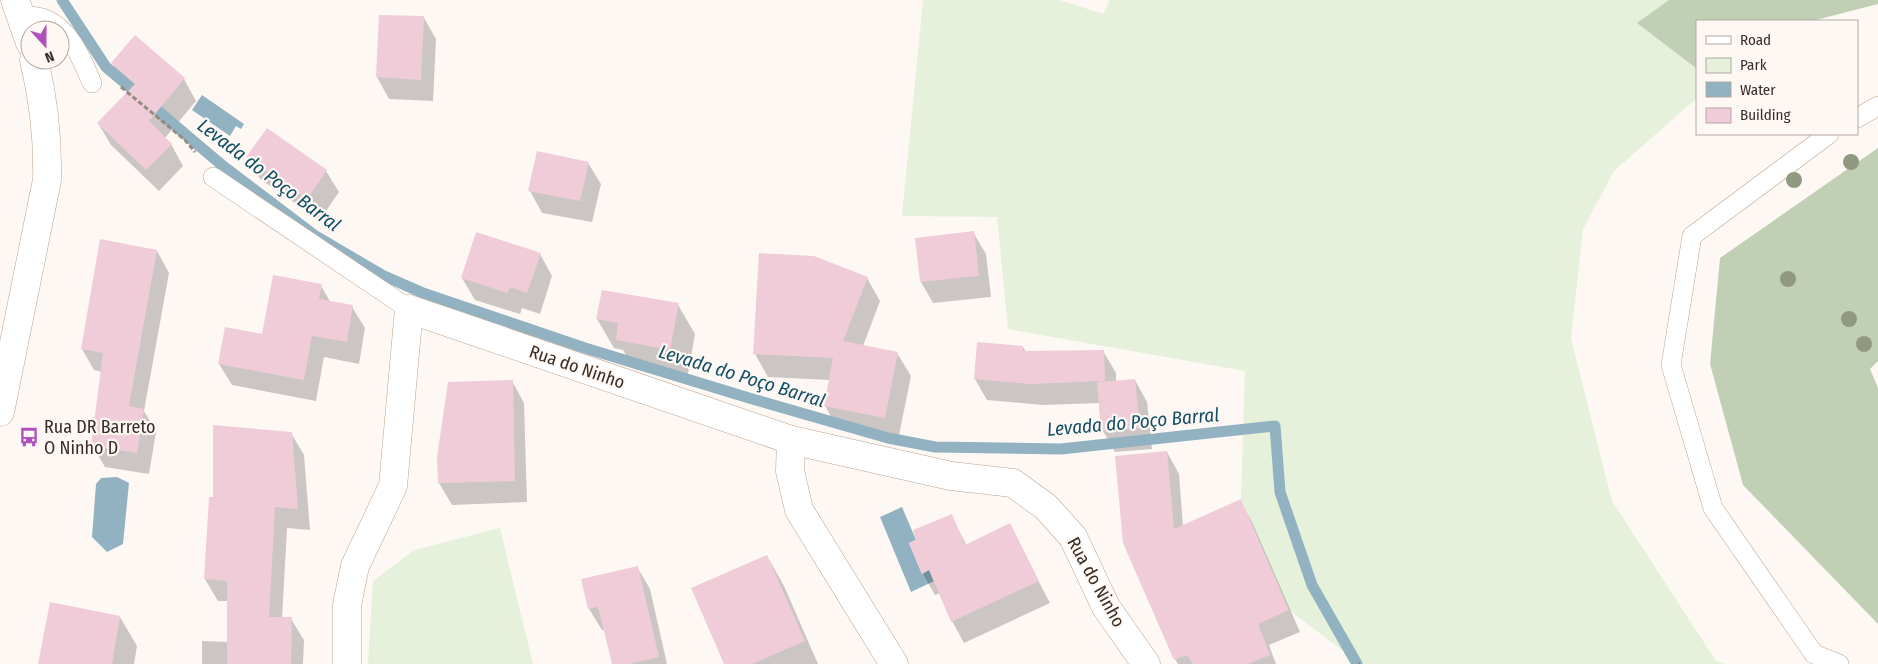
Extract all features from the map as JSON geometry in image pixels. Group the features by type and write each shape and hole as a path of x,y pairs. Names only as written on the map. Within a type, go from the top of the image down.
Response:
{"street":[{"path":"19,7 23,20"},
{"path":"0,412 47,180 48,141 36,70"},
{"path":"347,664 347,605 355,566 393,486 409,309"},
{"name":"Rua do Ninho","path":"409,309 791,440 951,476 1013,483 1046,506 1073,537 1106,608 1146,664"},
{"path":"791,440 790,471 799,510 890,663"}],"lane":[{"path":"19,7 45,19 58,28 75,46 92,83"},
{"path":"1858,117 1878,106"},
{"path":"1828,135 1692,236 1671,365 1713,508 1814,654 1839,664"},
{"name":"Rua do Ninho","path":"213,177 409,309"}],"path":[{"path":"92,83 110,78 185,140 213,177"}],"green space":[{"path":"923,0 1060,0 1103,14 1110,0 1669,0 1638,23 1696,68 1696,99 1614,171 1583,229 1571,339 1612,501 1716,661 1725,664 1360,664 1289,610 1241,499 1245,371 1008,329 997,217 902,216"},
{"path":"1669,0 1878,0 1878,4 1816,20 1696,20 1696,68 1637,23"},
{"path":"1878,148 1878,361 1870,369 1878,388 1878,624 1743,485 1710,364 1720,258"},
{"path":"500,528 533,664 368,664 373,581 414,550"}],"water":[{"path":"202,95 244,124 241,129 236,126 230,136 192,110"},
{"path":"117,477 129,483 123,544 107,552 92,537 96,484 101,478"},
{"path":"902,507 916,540 909,543 922,574 929,570 934,581 911,592 880,517"}],"building":[{"path":"379,15 424,16 421,80 376,77"},
{"path":"135,35 185,78 149,121 172,144 146,170 97,123 135,84 111,63"},
{"path":"267,128 327,170 307,199 246,157"},
{"path":"537,151 589,162 580,201 528,191"},
{"path":"974,231 979,276 920,282 915,238"},
{"path":"476,232 541,253 527,293 510,287 507,293 461,278"},
{"path":"100,239 157,250 129,406 144,409 137,453 91,446 103,353 81,349"},
{"path":"759,253 814,256 868,277 843,341 898,352 885,418 824,406 833,358 753,354"},
{"path":"273,275 322,284 319,299 353,305 347,342 312,336 304,380 218,364 225,327 262,334"},
{"path":"602,290 679,303 670,350 616,340 618,323 596,319"},
{"path":"977,342 1023,346 1023,351 1104,350 1105,381 1030,384 974,379"},
{"path":"1135,379 1140,428 1101,431 1097,382"},
{"path":"513,380 515,481 438,483 437,457 448,382"},
{"path":"213,425 292,432 298,509 275,507 269,617 292,617 291,664 227,664 227,581 204,579 209,497 213,497"},
{"path":"1167,451 1174,529 1241,499 1289,610 1258,624 1270,655 1248,664 1193,664 1187,655 1174,660 1123,543 1115,456"},
{"path":"952,514 965,545 1010,523 1039,581 951,622 929,570 922,574 909,543 916,540 913,530"},
{"path":"767,555 805,641 752,664 724,664 691,588"},
{"path":"638,566 659,657 629,664 612,664 598,607 588,609 581,579"},
{"path":"50,602 120,616 112,664 38,664"}],"waterway":[{"name":"Levada do Poço Barral","path":"62,0 106,67 223,166 314,235 382,275 423,293 585,348 749,398 888,438 935,447 1061,449 1275,426 1280,492 1312,585 1357,664"}],"place":[{"name":"Rua DR Barreto O Ninho D","path":"29,437"}]}
